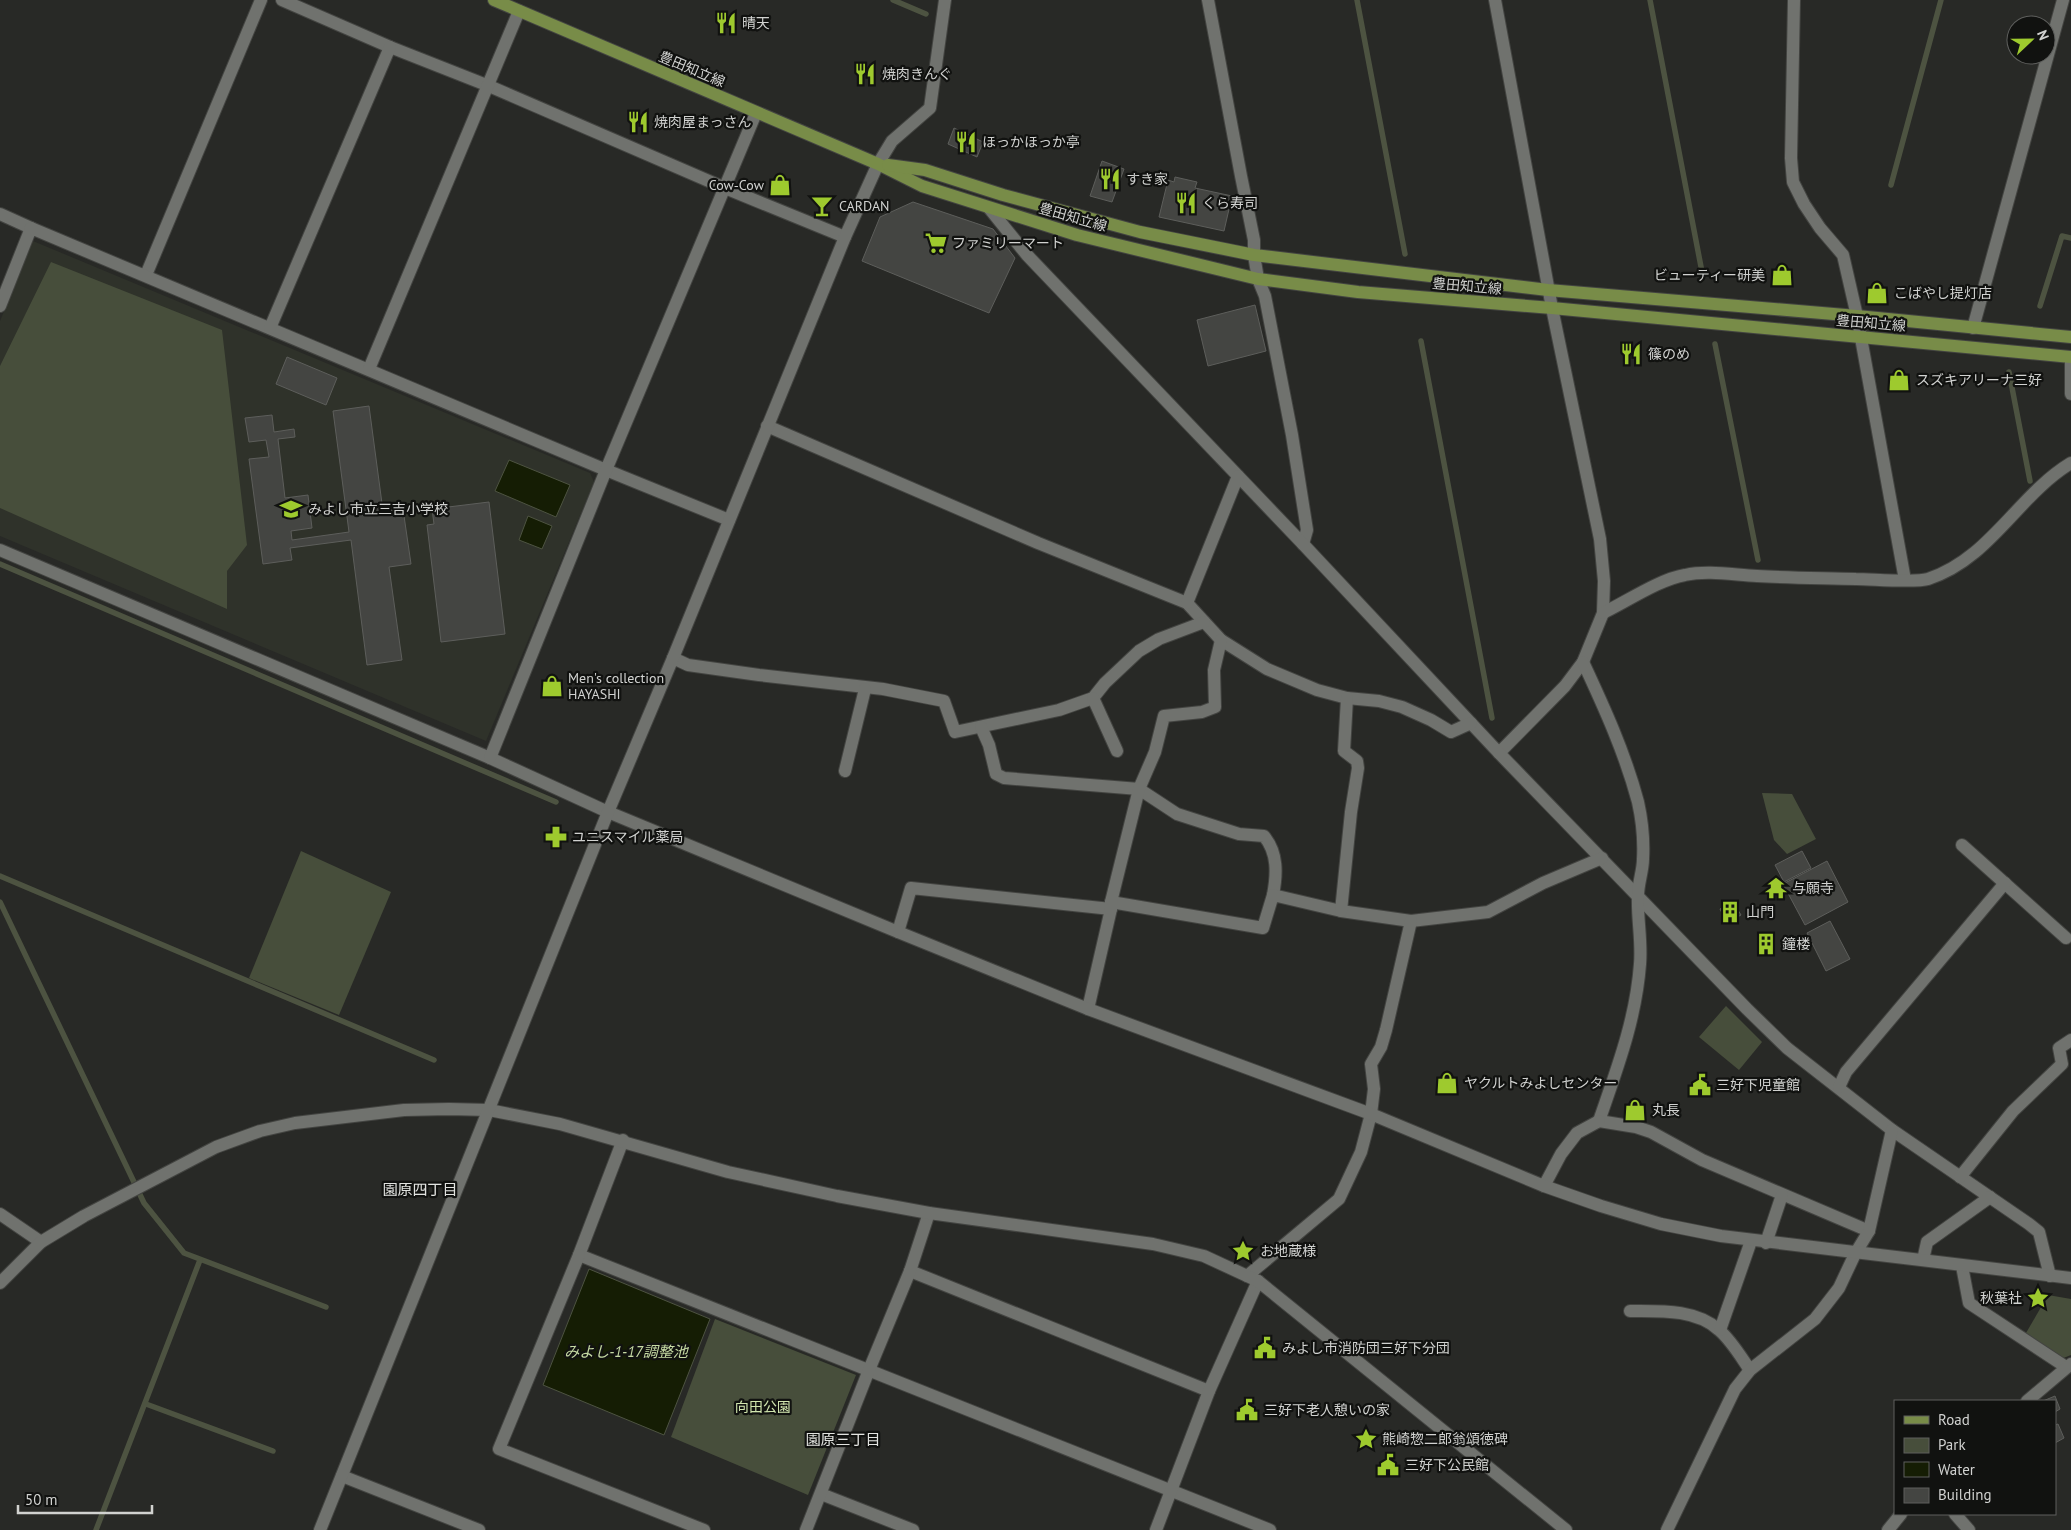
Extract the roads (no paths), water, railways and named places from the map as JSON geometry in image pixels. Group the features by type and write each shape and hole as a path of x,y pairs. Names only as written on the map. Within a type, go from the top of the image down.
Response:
{"main road":[{"name":"豊田知立線","path":"494,0 878,164 922,186 1077,235 1258,279 1358,292 1552,308 2071,357"},
{"name":"豊田知立線","path":"878,164 925,170 1140,232 1254,255 1548,290 1857,316 2071,337"}],"street":[{"path":"146,275 261,0"},
{"path":"282,0 845,237"},
{"path":"320,1530 608,812 845,237 878,164 892,141 930,108 945,0"},
{"path":"1208,0 1240,176 1254,240 1254,255 1258,279 1265,296 1292,435 1307,530 1303,544"},
{"path":"1495,0 1548,290 1600,539 1604,581 1602,613 1582,662 1564,686 1499,753"},
{"path":"1794,0 1791,158 1793,182 1804,204 1820,228 1843,255 1857,316 1859,337 1905,580"},
{"path":"1973,328 2063,0"},
{"path":"370,369 519,11"},
{"path":"270,328 390,47"},
{"path":"490,758 606,470 756,113"},
{"path":"989,208 1027,255 1303,544 1499,753 1787,1048 1892,1130 2039,1232 2050,1276"},
{"path":"0,214 606,470 729,520"},
{"path":"0,306 32,228"},
{"path":"2071,357 2071,394"},
{"path":"767,426 1038,542 1187,603 1221,640 1267,669 1317,690 1347,698 1379,701 1402,707 1431,720 1451,732 1471,723"},
{"path":"1602,613 1663,583 1683,575 1701,573 1790,578 1926,580 1949,570 1971,557 2002,528 2030,495 2055,472 2071,463"},
{"path":"1187,603 1238,476"},
{"path":"0,550 490,758 608,812 898,932 1088,1009 1371,1114 1544,1186 1661,1224 1751,1241 2071,1278"},
{"path":"673,658 688,665 865,689 883,689 944,701 955,732 1059,710 1093,698 1105,683 1139,651 1159,639 1204,622"},
{"path":"1088,1009 1139,789 1155,752 1164,716 1202,712 1215,707 1214,670 1221,640"},
{"path":"1582,662 1609,718 1638,804 1643,836 1643,859 1638,895 1640,962 1638,987 1628,1037 1599,1121"},
{"path":"845,771 865,689"},
{"path":"1093,698 1117,751"},
{"path":"1341,911 1351,812 1358,768 1357,761 1344,751 1347,698"},
{"path":"898,932 911,888 1111,905 1262,928 1276,878 1274,851 1264,836 1239,834 1177,814 1139,789 1004,778 996,774 989,745 981,727"},
{"path":"1962,845 2069,940"},
{"path":"1273,894 1341,911 1411,921 1488,912 1543,883 1602,858"},
{"path":"1839,1087 1852,1065 2005,883"},
{"path":"1156,1530 1253,1278 1338,1199 1361,1152 1371,1114 1374,1089 1372,1064 1381,1047 1386,1030 1411,921"},
{"path":"1960,1176 2013,1110 2062,1064 2059,1048 2071,1040"},
{"path":"0,1283 41,1242 91,1212 216,1147 260,1131 295,1123 404,1110 489,1110 560,1124 623,1140 728,1172 837,1196 929,1213 1153,1244 1204,1256 1253,1278 1551,1525 1566,1530"},
{"path":"1544,1186 1560,1154 1578,1133 1599,1121 1636,1127 1651,1132 1702,1160 1869,1231"},
{"path":"1668,1530 1726,1405 1750,1370 1815,1319 1839,1288 1855,1254 1869,1231 1892,1130"},
{"path":"623,1140 579,1255 499,1450 704,1530"},
{"path":"1766,1243 1782,1195"},
{"path":"1923,1260 1927,1242 1990,1197"},
{"path":"806,1530 910,1271 929,1213"},
{"path":"0,1214 41,1242"},
{"path":"1720,1330 1751,1241"},
{"path":"579,1255 1270,1530"},
{"path":"1962,1266 1969,1304 2069,1365 2028,1400"},
{"path":"910,1271 1210,1391"},
{"path":"1630,1311 1674,1312 1704,1320 1720,1330 1750,1370"},
{"path":"342,1476 479,1530"},
{"path":"821,1494 914,1530"},
{"path":"1888,1530 1901,1515"},
{"path":"1956,1515 1969,1530"}],"water":[{"path":"509,460 570,485 556,517 495,491"},
{"path":"528,516 552,526 542,549 519,540"},
{"name":"みよし-1-17調整池","path":"589,1269 710,1319 664,1435 543,1385"}],"waterway":[{"path":"893,0 926,14"},
{"path":"1357,0 1405,254"},
{"path":"1650,0 1702,272"},
{"path":"1891,185 1941,0"},
{"path":"2040,306 2062,236 2071,238"},
{"path":"1421,341 1492,718"},
{"path":"1715,344 1758,560"},
{"path":"2009,372 2030,481"},
{"path":"0,564 556,802"},
{"path":"0,876 434,1060"},
{"path":"0,902 144,1203 184,1253 326,1307"},
{"path":"96,1530 200,1260"},
{"path":"146,1404 273,1451"}],"place":[{"name":"晴天","path":"726,23"},
{"name":"焼肉きんぐ","path":"865,74"},
{"name":"焼肉屋まっさん","path":"638,122"},
{"name":"ほっかほっか亭","path":"966,142"},
{"name":"すき家","path":"1110,179"},
{"name":"Cow-Cow","path":"780,185"},
{"name":"くら寿司","path":"1186,203"},
{"name":"CARDAN","path":"822,206"},
{"name":"ファミリーマート","path":"936,243"},
{"name":"ビューティー研美","path":"1782,275"},
{"name":"こばやし提灯店","path":"1877,293"},
{"name":"篠のめ","path":"1631,354"},
{"name":"スズキアリーナ三好","path":"1899,380"},
{"name":"みよし市立三吉小学校","path":"291,509"},
{"name":"Men's collection HAYASHI","path":"552,686"},
{"name":"ユニスマイル薬局","path":"556,837"},
{"name":"与願寺","path":"1776,888"},
{"name":"山門","path":"1730,912"},
{"name":"鐘楼","path":"1766,944"},
{"name":"ヤクルトみよしセンター","path":"1447,1083"},
{"name":"三好下児童館","path":"1700,1085"},
{"name":"丸長","path":"1635,1110"},
{"name":"お地蔵様","path":"1243,1251"},
{"name":"秋葉社","path":"2038,1298"},
{"name":"みよし市消防団三好下分団","path":"1265,1348"},
{"name":"三好下老人憩いの家","path":"1247,1410"},
{"name":"熊崎惣二郎翁頌徳碑","path":"1366,1439"},
{"name":"三好下公民館","path":"1388,1465"}],"district":[{"name":"園原四丁目","path":"420,1190"},
{"name":"園原三丁目","path":"843,1440"}],"park label":[{"name":"向田公園","path":"763,1407"}]}
